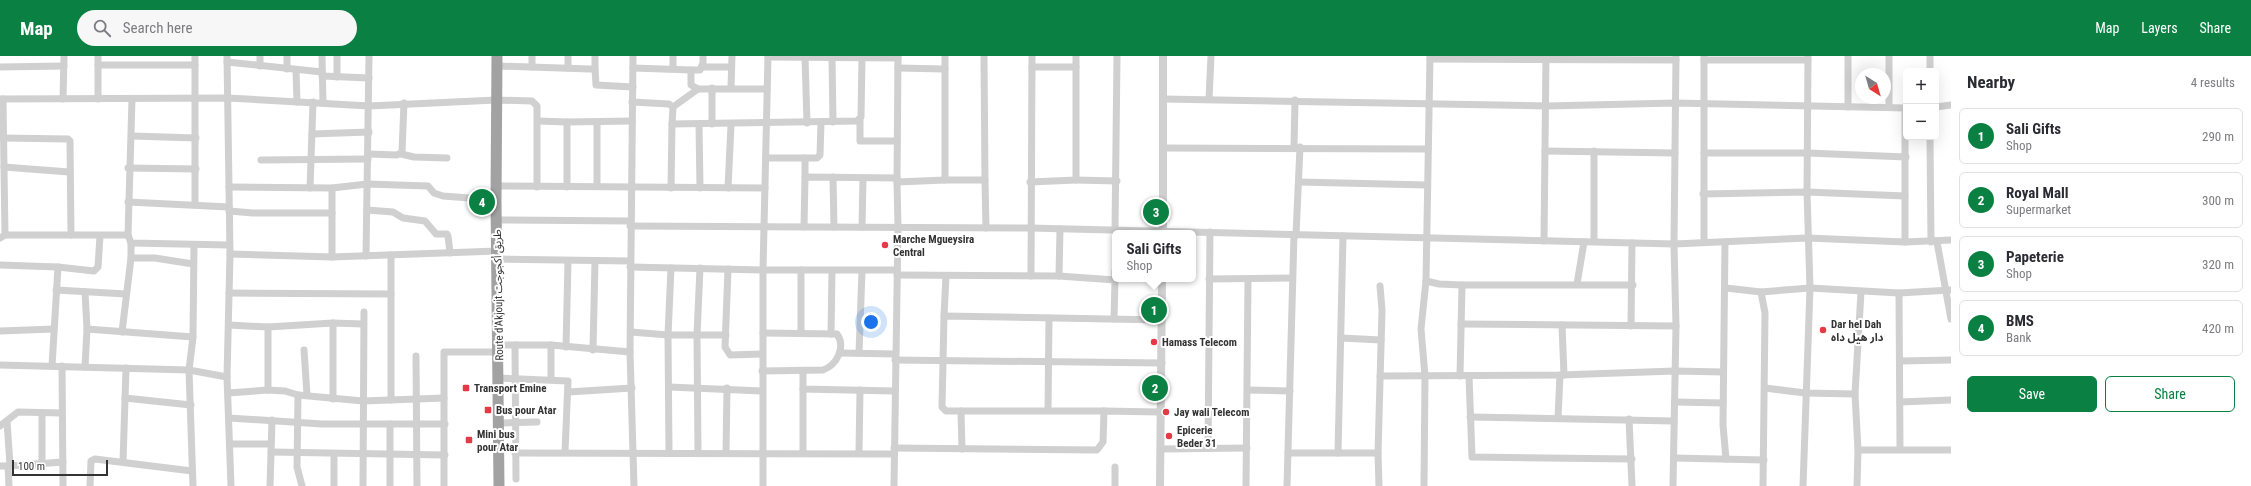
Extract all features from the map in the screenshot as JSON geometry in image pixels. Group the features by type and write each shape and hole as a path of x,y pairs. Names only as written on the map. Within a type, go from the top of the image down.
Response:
{"highway":[{"name":"Route d'Akjoujt طريق أكجوجت","path":"497,61 496,220 499,348 499,486"}],"street":[{"path":"63,99 64,56"},
{"path":"98,56 98,99"},
{"path":"131,56 132,65"},
{"path":"195,56 195,205"},
{"path":"260,56 260,66"},
{"path":"287,56 287,69"},
{"path":"322,56 323,103"},
{"path":"337,56 337,77"},
{"path":"366,256 370,106 369,56"},
{"path":"532,56 532,66"},
{"path":"568,56 568,68"},
{"path":"595,56 596,85 633,87"},
{"path":"633,56 630,224 630,352 634,486"},
{"path":"673,56 673,69"},
{"path":"702,67 703,56"},
{"path":"731,88 732,56"},
{"path":"764,486 762,354 768,56 898,57 898,227 894,391 894,486"},
{"path":"945,56 945,180"},
{"path":"984,56 986,228"},
{"path":"1031,276 1030,182 1032,56"},
{"path":"1076,56 1076,180"},
{"path":"1117,56 1117,230"},
{"path":"1163,56 1163,230"},
{"path":"1209,99 1211,56"},
{"path":"1848,56 1848,107"},
{"path":"1889,56 1889,107"},
{"path":"1930,56 1930,68"},
{"path":"805,57 807,123"},
{"path":"832,57 833,122"},
{"path":"862,57 860,141 897,141"},
{"path":"1424,486 1425,376 1421,329 1426,280 1430,58 1676,58 1674,244 1676,371 1673,486"},
{"path":"1544,241 1547,106 1546,58"},
{"path":"1704,242 1704,58 1808,58 1807,192 1810,288 1805,393 1803,486"},
{"path":"231,486 227,377 230,254 227,59 260,66 337,77 369,78"},
{"path":"497,61 532,66 595,69"},
{"path":"98,65 195,65"},
{"path":"0,67 64,66"},
{"path":"633,68 700,70 702,67 731,67"},
{"path":"1032,67 1076,67"},
{"path":"898,68 945,69"},
{"path":"296,70 297,102"},
{"path":"691,70 691,85 698,89"},
{"path":"712,88 712,124"},
{"path":"673,107 698,89 767,89"},
{"path":"128,235 3,237 4,167 1,99 228,98 370,106 404,103 496,100 532,102 537,106 538,121 537,187"},
{"path":"122,332 131,258 131,243 128,235 128,168 132,136 132,99"},
{"path":"1163,99 1296,100 1547,106 1676,103 1903,108"},
{"path":"1287,486 1292,278 1299,182 1296,100"},
{"path":"310,188 313,102"},
{"path":"632,102 669,104 673,107"},
{"path":"401,154 404,103"},
{"path":"1939,107 1951,105"},
{"path":"671,188 673,107"},
{"path":"672,124 731,125 860,120"},
{"path":"538,121 597,123 632,121"},
{"path":"567,122 568,187"},
{"path":"766,158 817,158 820,155 821,122"},
{"path":"597,123 597,186"},
{"path":"699,124 700,188"},
{"path":"728,188 731,125"},
{"path":"312,134 369,132"},
{"path":"132,136 196,138"},
{"path":"3,138 68,139 72,143 69,172 71,235"},
{"path":"1905,242 1906,140"},
{"path":"1930,140 1934,242 1948,291 1951,318"},
{"path":"1163,148 1428,148"},
{"path":"1545,150 1675,153"},
{"path":"1594,151 1594,242"},
{"path":"1704,153 1906,157"},
{"path":"261,160 401,154 414,157 446,158"},
{"path":"804,227 805,158"},
{"path":"4,167 69,172"},
{"path":"128,168 196,169"},
{"path":"805,177 897,180 985,180"},
{"path":"833,177 834,227"},
{"path":"862,227 863,178"},
{"path":"1030,182 1076,180 1116,181"},
{"path":"1299,182 1427,185"},
{"path":"229,187 332,188 367,184 428,186 438,195 496,200"},
{"path":"496,186 765,188"},
{"path":"332,188 332,257"},
{"path":"1703,194 1807,192 1905,196"},
{"path":"128,202 195,205 266,213 332,213"},
{"path":"367,210 393,212 403,218 428,223 436,234 447,234 450,253"},
{"path":"496,220 630,224 804,227 1030,228 1112,231"},
{"path":"1059,276 1060,229"},
{"path":"1196,232 1427,239 1674,244 1808,238 1905,242 1934,242 1951,240"},
{"path":"1208,448 1210,232"},
{"path":"0,265 58,267 94,271 96,270 100,236"},
{"path":"1338,453 1342,338 1343,236"},
{"path":"1577,284 1584,242"},
{"path":"1631,326 1633,284 1632,242"},
{"path":"1725,242 1726,288 1723,403 1726,459"},
{"path":"131,243 194,246 229,245"},
{"path":"193,486 189,370 192,338 194,246"},
{"path":"230,254 332,257 450,253 568,261 595,261 671,268 897,272 946,276 1059,276 1112,280"},
{"path":"391,255 391,400"},
{"path":"131,258 155,258 193,264"},
{"path":"566,347 568,261"},
{"path":"594,350 595,261"},
{"path":"52,366 58,267"},
{"path":"669,453 668,335 671,268"},
{"path":"698,453 697,389 700,268"},
{"path":"728,269 725,347 730,355 762,354"},
{"path":"801,270 801,333"},
{"path":"831,334 832,271"},
{"path":"859,353 862,271"},
{"path":"946,276 942,408 946,411 1048,410 1160,412"},
{"path":"1246,486 1248,278"},
{"path":"1209,279 1292,278"},
{"path":"1426,280 1440,284 1462,285 1633,284"},
{"path":"1114,282 1114,319"},
{"path":"1160,486 1162,282"},
{"path":"1460,376 1462,285"},
{"path":"1379,486 1378,453 1382,310 1380,286"},
{"path":"1726,288 1761,292 1810,288 1899,293 1948,291"},
{"path":"56,290 126,294"},
{"path":"85,292 87,329 86,367"},
{"path":"1761,292 1765,313 1763,486"},
{"path":"1857,486 1858,450 1855,394 1861,292"},
{"path":"229,293 391,294"},
{"path":"1899,293 1900,448"},
{"path":"362,486 364,312"},
{"path":"944,316 1162,320"},
{"path":"1048,410 1049,318"},
{"path":"229,325 268,328 332,323 363,324"},
{"path":"332,323 333,399"},
{"path":"1461,324 1676,326"},
{"path":"1558,418 1562,375 1562,325"},
{"path":"268,328 268,390"},
{"path":"0,331 54,329"},
{"path":"87,329 192,338"},
{"path":"631,332 668,335 726,335"},
{"path":"762,371 823,370 831,367 840,353 839,336 837,334 763,333"},
{"path":"1342,338 1381,340"},
{"path":"515,345 514,378 516,479"},
{"path":"444,486 444,352 499,348 515,345 551,345 630,352"},
{"path":"551,345 551,378"},
{"path":"304,350 307,396"},
{"path":"840,353 859,353 943,360 1162,363"},
{"path":"416,356 417,486"},
{"path":"1900,361 1951,360"},
{"path":"0,365 189,370 227,377"},
{"path":"62,366 63,486"},
{"path":"123,462 126,368"},
{"path":"803,371 803,453"},
{"path":"1380,376 1562,375 1676,371 1723,372"},
{"path":"1469,376 1472,457 1632,459"},
{"path":"499,378 551,378 568,381 566,452"},
{"path":"669,386 697,389 727,388 762,391"},
{"path":"568,392 632,388"},
{"path":"726,453 727,388"},
{"path":"1765,388 1805,393 1855,394"},
{"path":"803,389 894,391"},
{"path":"228,393 268,390 285,391 298,396 363,401 444,398"},
{"path":"859,453 860,390"},
{"path":"1248,390 1290,391"},
{"path":"298,396 297,467 302,486"},
{"path":"125,398 191,405"},
{"path":"1900,402 1951,400"},
{"path":"1675,402 1723,403"},
{"path":"960,411 962,449"},
{"path":"515,453 859,453 962,449 1096,450 1103,442 1104,411"},
{"path":"0,426 18,412 62,413"},
{"path":"42,413 42,463"},
{"path":"1470,417 1674,421"},
{"path":"229,418 298,423 445,424"},
{"path":"270,486 272,420"},
{"path":"1629,420 1632,459 1632,486"},
{"path":"7,421 9,486"},
{"path":"499,423 537,422"},
{"path":"390,424 390,486"},
{"path":"230,444 271,444"},
{"path":"1161,449 1247,448"},
{"path":"1858,450 1900,448 1951,450"},
{"path":"270,452 297,454 445,455"},
{"path":"1288,453 1378,453"},
{"path":"334,454 334,486"},
{"path":"1674,458 1764,460"},
{"path":"90,486 92,459 192,471"},
{"path":"0,466 63,462"},
{"path":"1115,467 1116,486"}],"place":[{"name":"BMS","path":"482,202"},
{"name":"Papeterie","path":"1156,212"},
{"name":"Marche Mgueysira Central","path":"885,245"},
{"name":"Sali Gifts","path":"1154,310"},
{"name":"Dar hel Dah دار هيل داه","path":"1823,330"},
{"name":"Hamass Telecom","path":"1154,342"},
{"name":"Transport Emine","path":"466,388"},
{"name":"Royal Mall","path":"1155,388"},
{"name":"Bus pour Atar","path":"488,410"},
{"name":"Jay wali Telecom","path":"1166,412"},
{"name":"Epicerie Beder 31","path":"1169,436"},
{"name":"Mini bus pour Atar","path":"469,440"}]}
